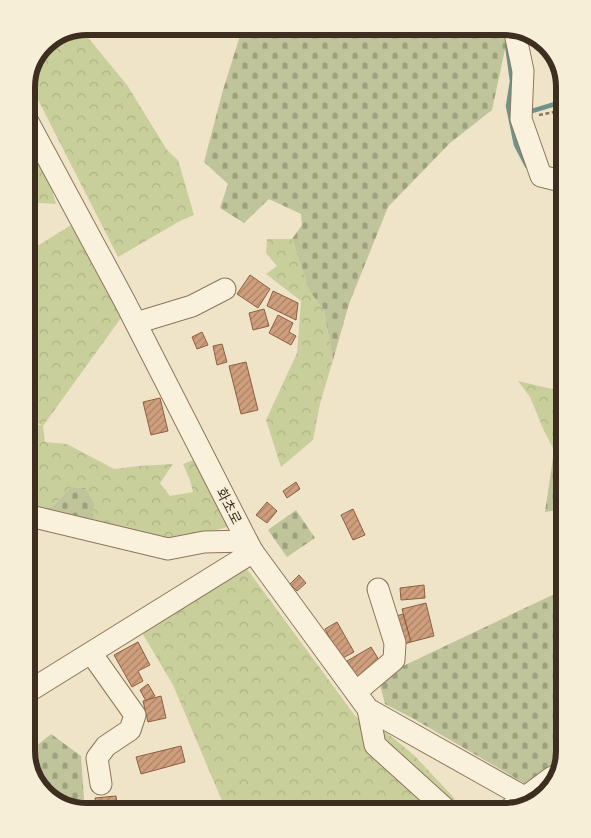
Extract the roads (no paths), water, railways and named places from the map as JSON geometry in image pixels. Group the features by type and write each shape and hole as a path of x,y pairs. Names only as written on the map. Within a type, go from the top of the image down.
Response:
{"street":[{"path":"516,37 523,71 521,119 541,176 556,180"},
{"name":"화초로","path":"35,135 136,323 250,547 368,709 526,798"},
{"path":"136,323 192,306 225,290"},
{"path":"35,518 168,549 204,542 250,547"},
{"path":"35,688 92,653 250,547"},
{"path":"356,692 394,660 395,643 378,589"},
{"path":"92,653 135,715 130,730 106,746 97,758 101,784"},
{"path":"368,709 375,745 439,803"}],"waterway":[{"path":"507,45 512,81 508,106 516,145 527,166"},
{"path":"532,111 556,104"}]}
